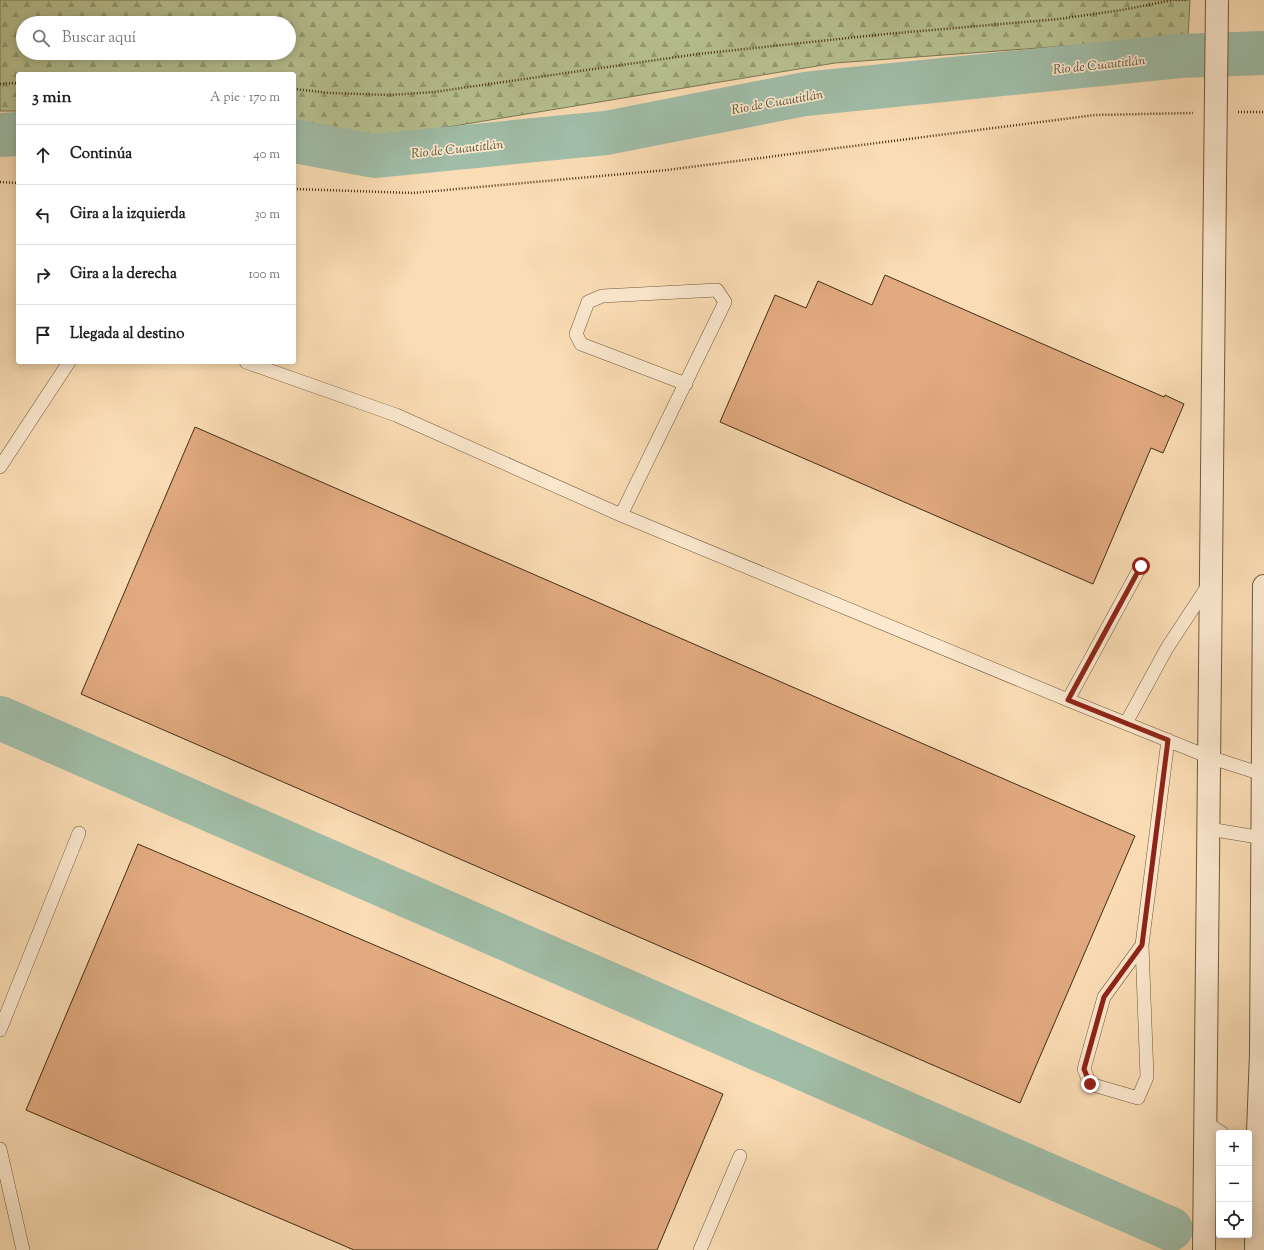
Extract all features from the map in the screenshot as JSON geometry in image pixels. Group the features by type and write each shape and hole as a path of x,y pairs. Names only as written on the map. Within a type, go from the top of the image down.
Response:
{"street":[{"path":"1204,1250 1214,1127 1209,756 1217,0"},
{"path":"1256,1250 1257,1157 1262,1054 1264,586"}],"lane":[{"path":"621,515 686,384 725,302 717,290 602,296 588,302 576,334 581,344 686,384"},
{"path":"0,467 68,364"},
{"path":"252,364 396,415 621,515 1068,700 1209,756 1262,774"},
{"path":"1068,700 1141,566"},
{"path":"1126,723 1167,648 1211,581"},
{"path":"1142,945 1104,997 1084,1069 1090,1084 1138,1098 1147,1077 1142,945 1168,740"},
{"path":"1209,829 1263,838"},
{"path":"0,1030 79,833"},
{"path":"0,1149 23,1250"},
{"path":"700,1250 740,1156"}],"path":[{"path":"296,88 330,93 390,95 434,92 698,54 886,34 1059,19 1122,10 1173,0 1186,0"},
{"path":"0,84 16,83"},
{"path":"1233,112 1264,112"},
{"path":"296,189 413,193 667,170 1095,115 1195,113"},
{"path":"0,182 16,183"}],"green space":[{"path":"0,0 1190,0 1188,37 835,63 381,138 296,121 296,72 16,72 16,111 0,111"}],"building":[{"path":"885,275 1164,397 1165,395 1184,404 1163,453 1151,448 1093,584 720,422 775,295 806,308 818,281 872,305"},
{"path":"195,427 1135,836 1020,1103 81,694"},
{"path":"138,844 723,1094 657,1250 354,1250 26,1110"}],"waterway":[{"name":"Rio de Cuautitlán","path":"296,141 374,156 606,133 805,94 1180,56 1264,53"},
{"name":"Rio de Cuautitlán","path":"0,135 16,134"},
{"path":"0,718 1171,1229"}],"route":[{"path":"1090,1084 1084,1069 1104,997 1142,945 1168,740 1068,700 1141,566"}]}
